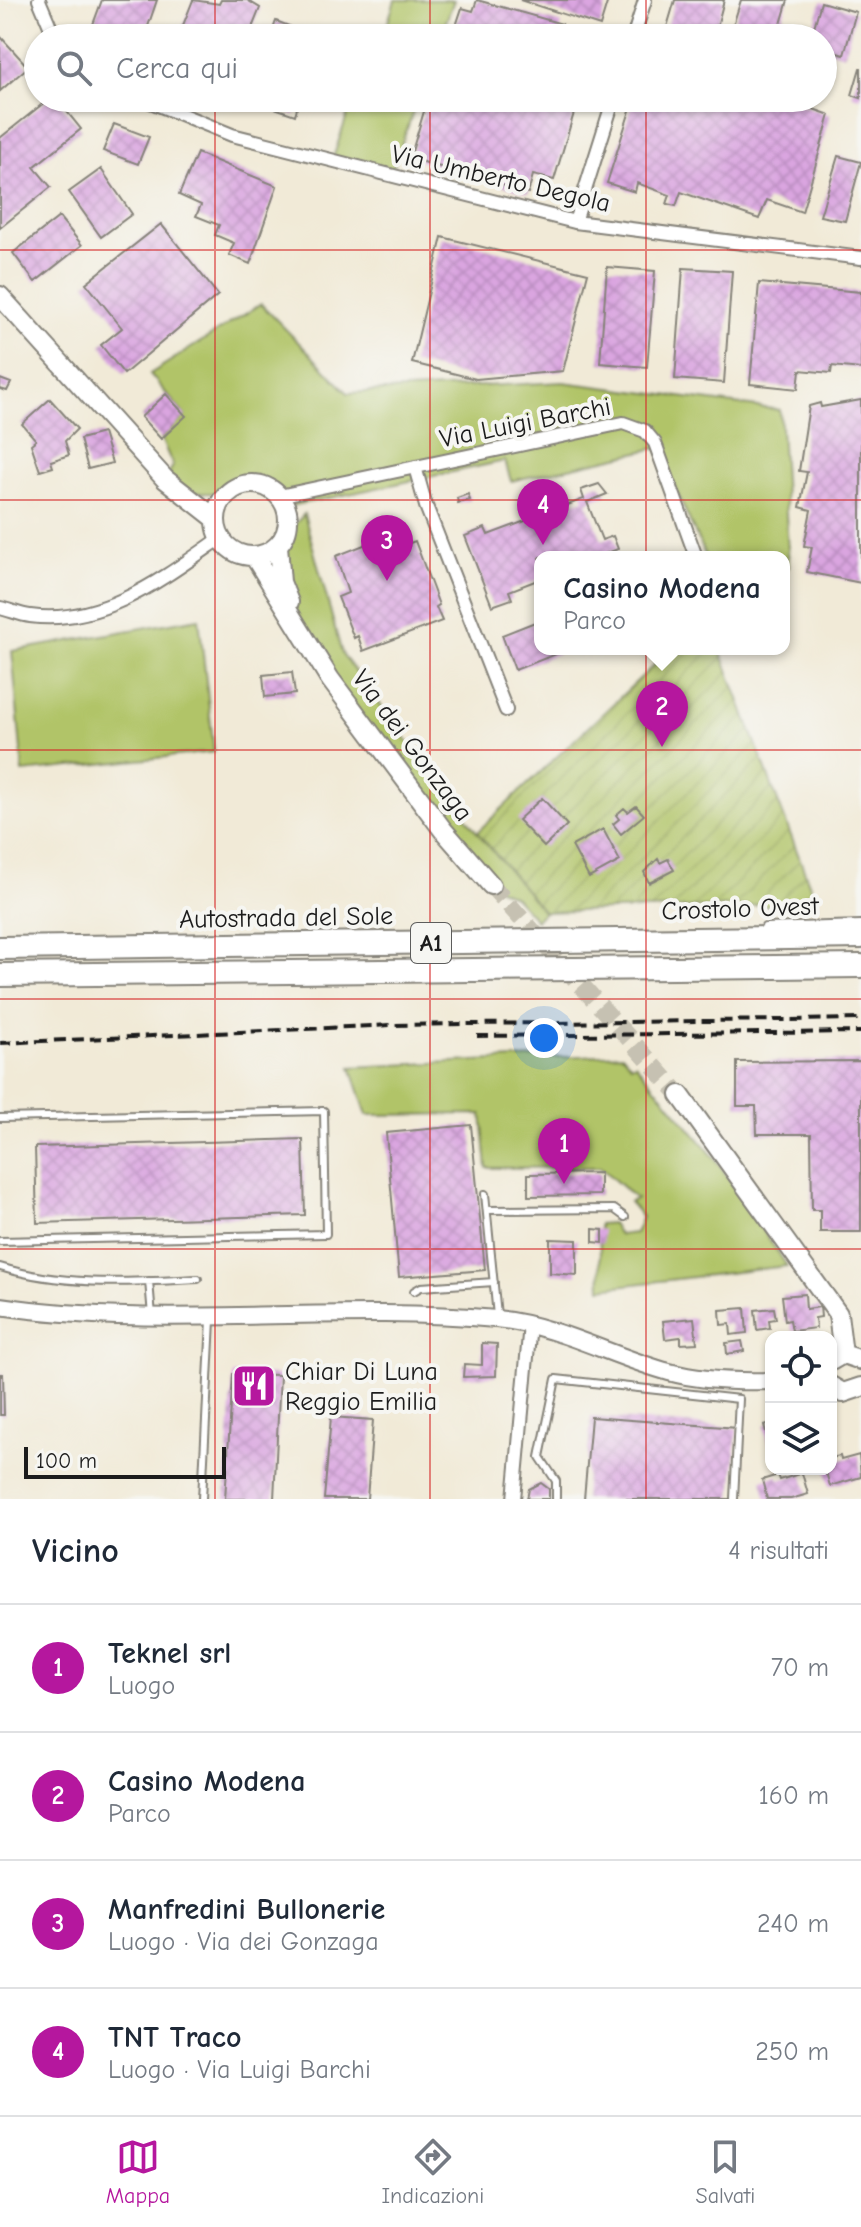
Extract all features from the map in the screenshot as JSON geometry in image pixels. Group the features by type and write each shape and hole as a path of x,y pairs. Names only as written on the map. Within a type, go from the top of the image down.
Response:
{"highway":[{"name":"Autostrada del Sole","path":"0,948 861,937"},
{"name":"Autostrada del Sole","path":"0,975 861,966"}],"main road":[{"path":"0,296 165,479 216,519"},
{"path":"182,492 229,492 246,484 264,485 279,496"},
{"path":"221,538 216,519 218,509 229,492"},
{"name":"Via dei Gonzaga","path":"279,496 289,521 278,546 281,582 301,630"},
{"name":"Via dei Gonzaga","path":"221,538 242,555 254,556 330,679 443,830 491,885"},
{"path":"254,556 278,546"},
{"path":"680,1095 838,1314 837,1358 861,1360"},
{"path":"837,1390 843,1393 859,1392"}],"street":[{"path":"39,0 49,24"},
{"path":"637,24 645,0"},
{"name":"Via Umberto Degola","path":"175,112 232,135 575,222 861,258"},
{"path":"575,222 610,112"},
{"name":"Via Luigi Barchi","path":"279,496 623,423 645,431 655,443 694,551"},
{"path":"415,467 426,506 506,710"},
{"path":"0,608 30,616 100,608 157,583 221,538"},
{"path":"0,1306 84,1315 438,1316 497,1319 530,1324 683,1376 724,1381 765,1381"},
{"path":"514,1499 530,1324"}],"lane":[{"name":"Crostolo Ovest","path":"756,928 861,924"},
{"name":"Crostolo Ovest","path":"622,941 650,932 711,929"},
{"path":"0,1118 324,1111 326,1234 0,1241"},
{"path":"485,1194 497,1319"},
{"path":"487,1210 614,1209 625,1217"},
{"path":"0,1267 26,1275 92,1282 198,1279"},
{"path":"149,1281 152,1316"},
{"path":"414,1291 421,1287 494,1282"},
{"path":"202,1499 211,1316"},
{"path":"556,1499 556,1481 540,1457 556,1379 739,1399 734,1499"}],"green space":[{"path":"395,0 454,0 445,24 387,24"},
{"path":"348,112 413,112 390,176 332,161"},
{"path":"261,304 348,393 563,382 780,410 788,551 703,551 657,448 511,481 505,461 287,507 274,493 257,484 226,492 194,492 165,479 173,466 161,439 185,416 150,374"},
{"path":"304,514 342,654 477,832 544,912 536,920 514,896 491,885 330,679 281,582 286,535"},
{"path":"199,618 214,752 23,772 12,651"},
{"path":"665,655 722,655 817,904 544,912 477,832"},
{"path":"622,1054 631,1065 635,1063 714,1157 787,1266 601,1288 599,1224 612,1223 619,1235 635,1233 642,1217 629,1202 636,1199 600,1167 487,1168 482,1114 367,1115 351,1067"}],"building":[{"path":"102,0 157,0 149,24 93,24"},
{"path":"193,0 219,4 221,0 247,0 260,8 254,24 184,24"},
{"path":"477,0 562,24 457,24 462,8 473,11"},
{"path":"520,0 608,0 601,24"},
{"path":"675,0 724,0 718,24 668,24"},
{"path":"741,0 788,0 781,24 733,24"},
{"path":"821,2 856,12 844,55 837,53 837,24 815,24"},
{"path":"0,36 24,63 24,70 0,91"},
{"path":"861,68 861,98 852,95"},
{"path":"32,112 67,112 81,129 34,167 51,187 0,228 0,138"},
{"path":"424,112 574,113 554,180 533,175 528,193 410,158"},
{"path":"630,112 822,112 830,115 802,212 767,200 759,219 681,192 676,206 667,204 670,195 637,183 635,192 607,183"},
{"path":"114,124 149,137 138,164 103,151"},
{"path":"197,153 277,186 250,264 229,255 234,243 215,235 219,225 196,216 201,205 179,195"},
{"path":"838,156 861,162 845,221 820,216"},
{"path":"101,169 132,214 101,237 69,192"},
{"path":"59,217 82,245 35,282 13,253"},
{"path":"161,224 218,295 124,374 101,345 122,328 86,283"},
{"path":"442,237 588,273 563,371 476,379 412,363"},
{"path":"607,267 655,271 647,367 600,363"},
{"path":"683,268 732,271 724,383 675,379"},
{"path":"759,283 861,292 861,369 832,366 831,373 800,370 798,389 750,384"},
{"path":"0,379 11,383 7,391 0,389"},
{"path":"166,394 186,416 161,439 141,417"},
{"path":"50,399 77,429 65,441 69,455 51,461 53,467 40,471 31,444 36,440 22,424"},
{"path":"861,400 861,583 807,572 812,547 804,546 811,510 800,507 807,472 799,471 809,406"},
{"path":"103,433 112,463 88,469 80,439"},
{"path":"599,484 607,494 587,502 602,540 613,536 618,549 534,551 534,581 509,591 512,599 492,606 465,536 485,528 488,535 584,499 581,490"},
{"path":"468,494 470,500 458,503 457,498"},
{"path":"374,541 379,555 415,541 442,621 363,651 358,636 354,638 338,597 348,593 336,556"},
{"path":"534,622 534,655 554,655 515,670 502,635"},
{"path":"292,672 295,694 265,697 263,675"},
{"path":"542,798 567,825 544,847 518,820"},
{"path":"636,806 644,815 621,834 613,824 619,819 616,815 624,808 628,812"},
{"path":"603,829 620,861 589,878 572,846"},
{"path":"658,859 660,863 668,859 674,870 649,883 644,872"},
{"path":"861,1061 861,1232 820,1232 820,1210 812,1210 811,1134 757,1134 756,1106 737,1106 737,1062"},
{"path":"471,1125 485,1270 399,1277 386,1133"},
{"path":"303,1139 305,1215 37,1223 35,1147"},
{"path":"600,1173 600,1195 528,1196 528,1174"},
{"path":"593,1229 603,1230 603,1243 593,1242"},
{"path":"550,1239 577,1240 577,1275 550,1273"},
{"path":"805,1294 806,1309 820,1307 821,1317 815,1318 816,1328 792,1331 790,1320 785,1321 782,1296"},
{"path":"745,1308 747,1333 731,1335 730,1324 721,1325 720,1310"},
{"path":"774,1308 776,1319 769,1320 770,1328 757,1330 755,1310"},
{"path":"694,1318 697,1343 681,1344 681,1337 665,1339 663,1321"},
{"path":"742,1341 744,1351 727,1354 726,1343"},
{"path":"482,1343 497,1344 496,1376 463,1377 464,1364 482,1365"},
{"path":"0,1374 3,1374 4,1415 0,1415"},
{"path":"233,1374 280,1375 274,1499 225,1499"},
{"path":"331,1417 373,1420 367,1499 324,1499"},
{"path":"591,1417 737,1428 732,1499 584,1499"},
{"path":"859,1455 861,1477 830,1486 827,1475 837,1475 837,1457 840,1456 841,1460"},
{"path":"778,1475 780,1480 803,1475 808,1494 791,1499 767,1499 762,1480"},
{"path":"541,1483 549,1489 549,1499 527,1499 529,1489"}],"tunnel":[{"path":"491,885 680,1095"}],"railway":[{"path":"0,1043 392,1025 861,1019"},
{"path":"477,1036 861,1032"}],"place":[{"name":"TNT Traco","path":"543,545"},
{"name":"Manfredini Bullonerie","path":"387,581"},
{"name":"Casino Modena","path":"662,747"},
{"name":"Teknel srl","path":"564,1184"},
{"name":"Chiar Di Luna Reggio Emilia","path":"254,1386"}]}
